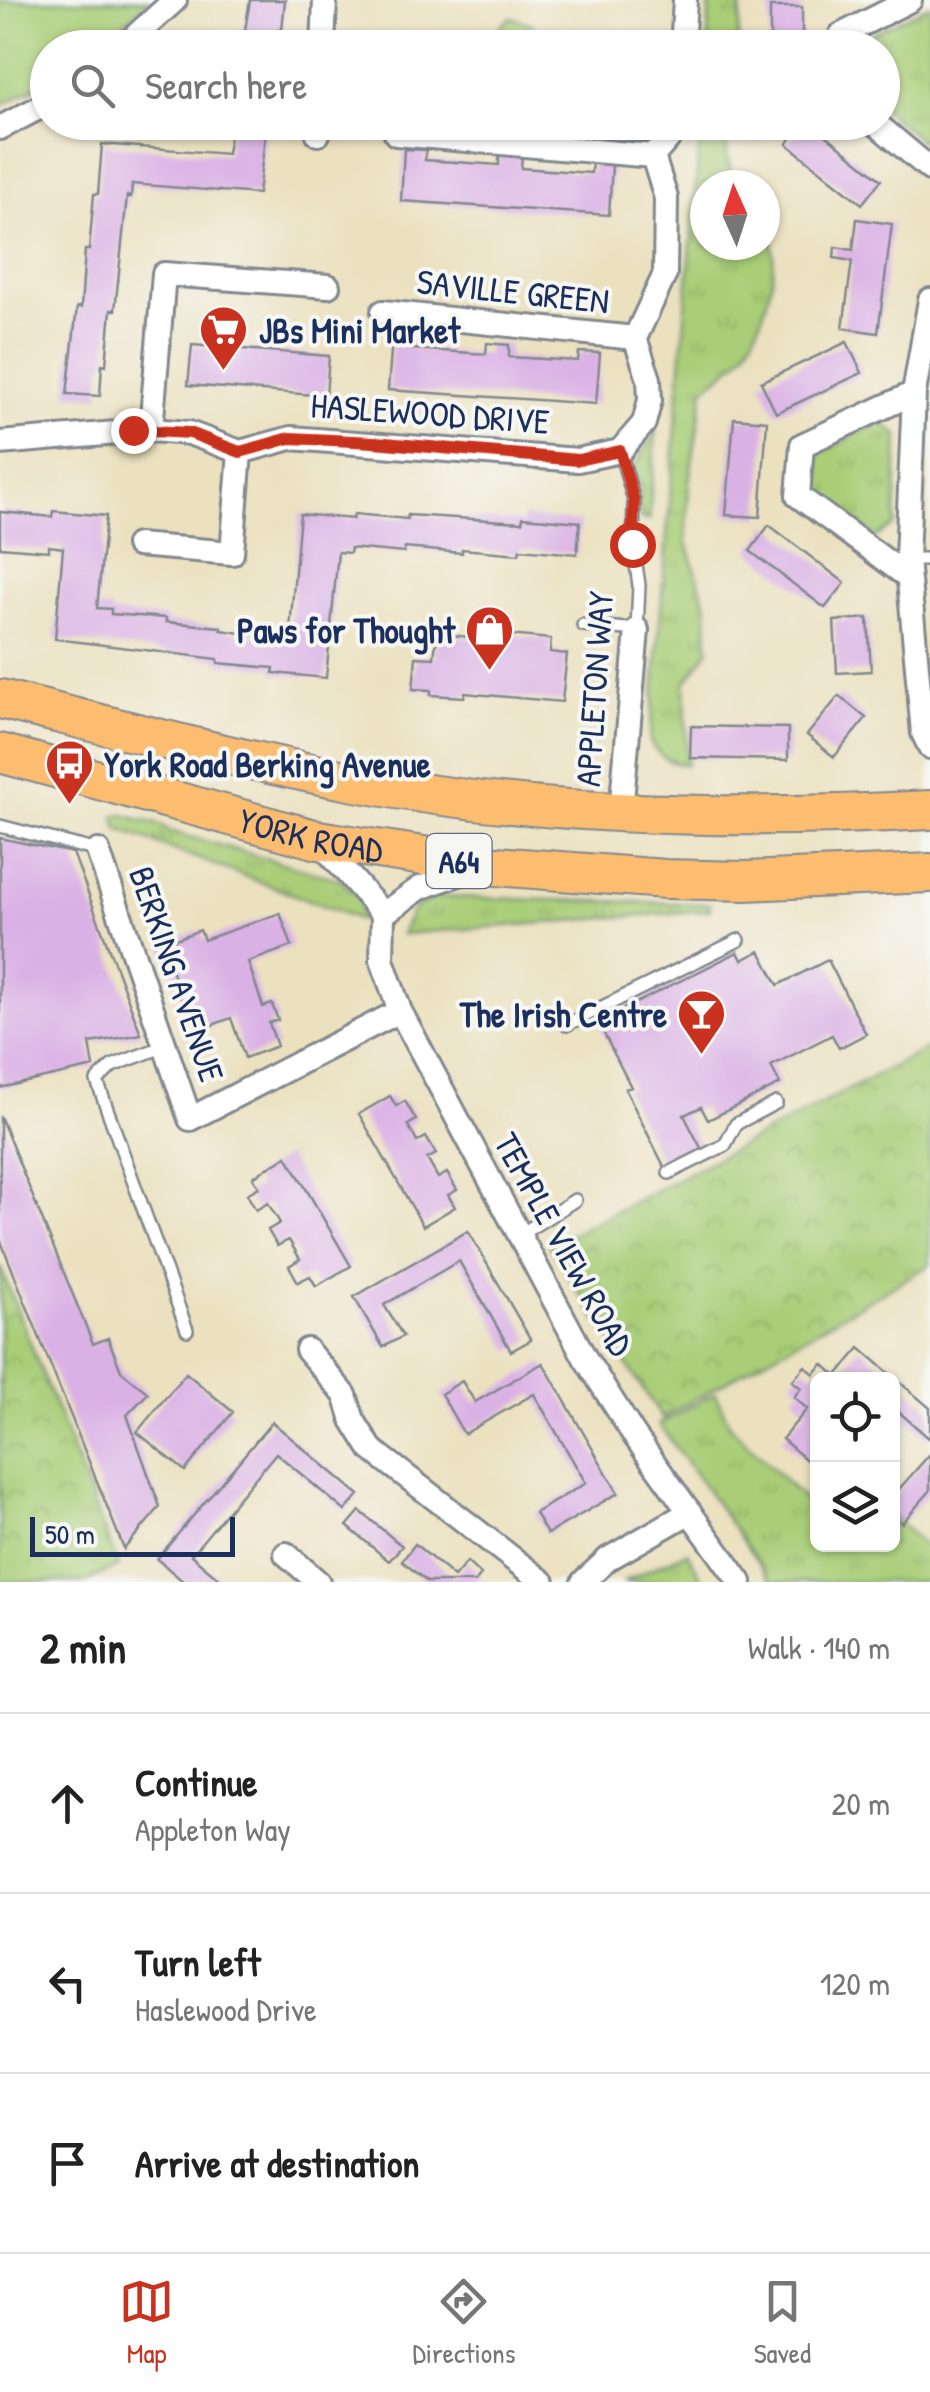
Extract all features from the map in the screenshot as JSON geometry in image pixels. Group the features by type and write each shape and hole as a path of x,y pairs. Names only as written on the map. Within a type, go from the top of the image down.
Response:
{"highway":[{"name":"YORK ROAD","path":"0,699 221,754 358,782 474,799 621,812 806,818 930,810"},
{"name":"YORK ROAD","path":"0,753 318,840 483,865 745,881 930,874"}],"street":[{"path":"142,30 175,0"},
{"path":"323,30 325,0"},
{"path":"683,30 685,0"},
{"path":"849,30 910,0"},
{"path":"0,128 30,112"},
{"path":"466,140 653,156"},
{"path":"653,156 667,140"},
{"path":"895,140 930,169"},
{"path":"620,451 644,423 650,400 635,338 665,274 666,198 653,156"},
{"path":"151,430 164,274 328,286"},
{"path":"930,300 914,393 915,565 923,732 930,747"},
{"name":"SAVILLE GREEN","path":"383,312 635,338"},
{"path":"914,393 802,445 798,496 915,565"},
{"path":"0,443 151,430 190,433 240,452 232,552 138,545"},
{"name":"HASLEWOOD DRIVE","path":"240,452 290,438 578,460 620,451"},
{"name":"APPLETON WAY","path":"621,812 637,630"},
{"path":"318,840 382,914 420,888 483,865"},
{"name":"BERKING AVENUE","path":"98,851 190,1119 400,1011"},
{"name":"TEMPLE VIEW ROAD","path":"382,914 382,960 400,1011 518,1236 585,1358 740,1582"},
{"path":"306,1350 344,1395 353,1420 371,1449 543,1582"},
{"path":"583,1582 608,1559 690,1512"},
{"path":"286,1554 318,1582"}],"lane":[{"name":"APPLETON WAY","path":"620,451 634,501 632,544 639,586 637,630"},
{"path":"583,626 637,630"},
{"path":"0,826 98,851"},
{"path":"566,1025 738,940"},
{"path":"165,1046 112,1066 96,1080 187,1330"},
{"path":"669,1173 725,1144 736,1124 776,1103"},
{"path":"518,1236 575,1200"}],"green space":[{"path":"0,0 149,0 116,30 30,30 30,90 0,106"},
{"path":"710,0 742,0 739,30 708,30"},
{"path":"930,5 930,132 921,141 900,123 900,30 879,30"},
{"path":"511,17 532,24 535,30 496,30"},
{"path":"700,140 727,140 730,170 697,170"},
{"path":"690,257 690,260 773,260 769,294 748,347 704,389 689,482 686,539 707,608 708,651 685,683 687,764 665,759 650,742"},
{"path":"881,422 898,435 895,525 876,537 817,493 818,454"},
{"path":"656,431 649,520 640,518 640,485 633,469"},
{"path":"119,814 342,880 359,898 362,920 118,829 115,817"},
{"path":"436,897 710,904 710,910 401,934 413,909"},
{"path":"930,1047 930,1265 662,1418 549,1246"},
{"path":"0,1266 118,1566 86,1582 0,1582"},
{"path":"715,1393 731,1427 810,1505 810,1552 900,1552 900,1523 930,1551 930,1582 772,1582 659,1424"},
{"path":"687,1552 704,1582 623,1582"}],"building":[{"path":"250,0 285,0 282,30 245,30"},
{"path":"770,7 802,7 802,30 770,30"},
{"path":"229,140 265,140 258,194 132,184 131,197 127,196 115,310 111,310 100,396 67,394 102,144 227,154"},
{"path":"790,140 832,140 881,180 862,204 787,144"},
{"path":"404,149 426,150 425,160 499,165 499,154 522,156 521,168 591,173 592,163 612,165 609,215 401,201"},
{"path":"857,219 892,224 878,333 843,328 852,261 834,258 835,247 853,250"},
{"path":"392,338 413,339 413,349 486,354 487,343 509,345 509,357 578,361 579,352 600,353 596,404 388,390"},
{"path":"847,342 862,373 776,413 761,382"},
{"path":"192,345 329,356 326,396 188,385"},
{"path":"734,418 767,421 760,517 726,515"},
{"path":"53,511 106,516 97,608 111,609 111,614 166,618 166,622 221,627 289,640 300,514 353,519 354,514 407,519 408,515 580,522 577,554 520,549 519,554 462,549 462,553 405,548 404,553 351,548 350,553 338,552 326,678 273,673 274,668 218,663 218,659 55,639 63,548 49,546 49,551 0,547 0,512 52,517"},
{"path":"769,525 845,583 825,608 750,551"},
{"path":"868,618 871,671 837,673 834,621"},
{"name":"Paws for Thought","path":"471,624 500,627 500,634 551,639 550,652 567,654 562,702 465,693 464,697 431,695 431,690 413,689 416,657 434,658 437,634 470,637"},
{"path":"839,696 866,718 834,757 807,735"},
{"path":"691,726 788,728 788,760 690,758"},
{"path":"0,838 73,853 141,1034 90,1043 94,1067 0,1088"},
{"path":"280,913 292,946 248,962 263,1007 272,1004 278,1020 269,1023 277,1046 245,1058 231,1018 193,1032 162,944 200,930 204,940"},
{"name":"The Irish Centre","path":"760,951 778,985 828,960 866,1034 839,1048 832,1035 771,1066 780,1084 708,1120 701,1107 684,1115 702,1150 665,1168 625,1089 631,1087 598,1022 738,952 742,960"},
{"path":"390,1096 396,1106 405,1101 416,1120 408,1125 417,1142 426,1137 436,1154 427,1159 438,1178 447,1173 457,1190 448,1195 455,1207 423,1226 359,1114"},
{"path":"0,1116 93,1344 108,1338 121,1371 148,1393 127,1415 160,1507 124,1549 0,1239"},
{"path":"287,1156 351,1266 316,1286 310,1276 298,1282 289,1266 300,1259 289,1240 277,1246 268,1230 280,1223 268,1203 256,1210 247,1194 259,1187 253,1177"},
{"path":"468,1231 531,1340 511,1351 459,1261 384,1305 403,1336 383,1347 354,1297"},
{"path":"860,1348 888,1372 839,1372"},
{"path":"543,1363 618,1493 547,1534 535,1513 586,1483 534,1394 464,1434 441,1394 462,1381 475,1402"},
{"path":"823,1364 832,1372 816,1372"},
{"path":"805,1366 812,1372 810,1463 782,1439 807,1409 794,1397 801,1388 792,1381"},
{"path":"186,1373 233,1412 185,1471 137,1432"},
{"path":"900,1382 930,1408 930,1439 900,1413"},
{"path":"272,1422 359,1495 345,1511 276,1453 191,1555 223,1582 184,1582 157,1559"},
{"path":"930,1454 930,1491 902,1523 900,1488"},
{"path":"360,1511 402,1546 389,1561 347,1526"},
{"path":"415,1544 454,1577 467,1562 481,1575 475,1582 427,1582 402,1561"}],"place":[{"name":"JBs Mini Market","path":"224,372"},
{"name":"Paws for Thought","path":"490,672"},
{"name":"York Road Berking Avenue","path":"69,806"},
{"name":"The Irish Centre","path":"702,1056"}],"route":[{"path":"133,430 190,433 240,452 290,438 578,460 620,451 634,501 632,544"}]}
